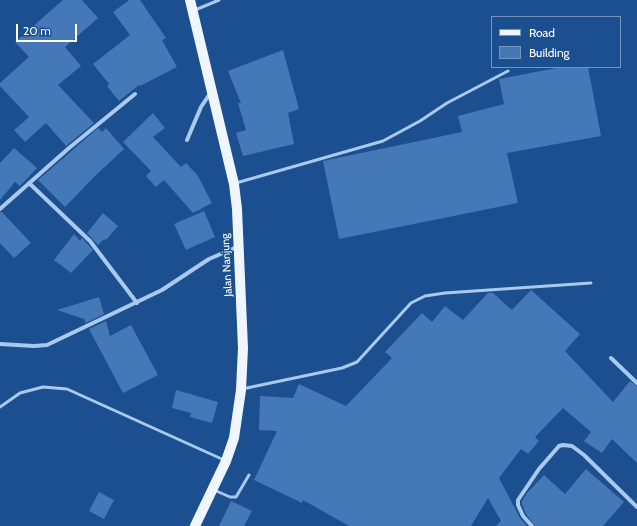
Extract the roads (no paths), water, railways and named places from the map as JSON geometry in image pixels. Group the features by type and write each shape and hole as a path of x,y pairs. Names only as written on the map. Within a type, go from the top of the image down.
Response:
{"main road":[{"name":"Jalan Nanjung","path":"190,0 234,184 237,209 243,348 241,390 234,438 226,461 195,526"}],"street":[{"path":"187,140 201,107 212,90"},
{"path":"0,209 135,94"},
{"path":"29,183 90,241 137,303"},
{"path":"0,344 34,346 47,345 137,303 162,290 209,259 238,246"},
{"path":"611,358 637,383"},
{"path":"532,526 523,516 518,505 518,500 539,469 559,446 563,445 572,446 584,455 637,507"}],"lane":[{"path":"193,11 219,0"},
{"path":"234,184 383,141 420,121 446,103 508,71"},
{"path":"241,390 342,368 356,362 411,302 425,296 445,293 591,283"},
{"path":"0,407 20,393 43,387 67,389 226,461"},
{"path":"213,489 230,497 236,497 249,475"}]}
